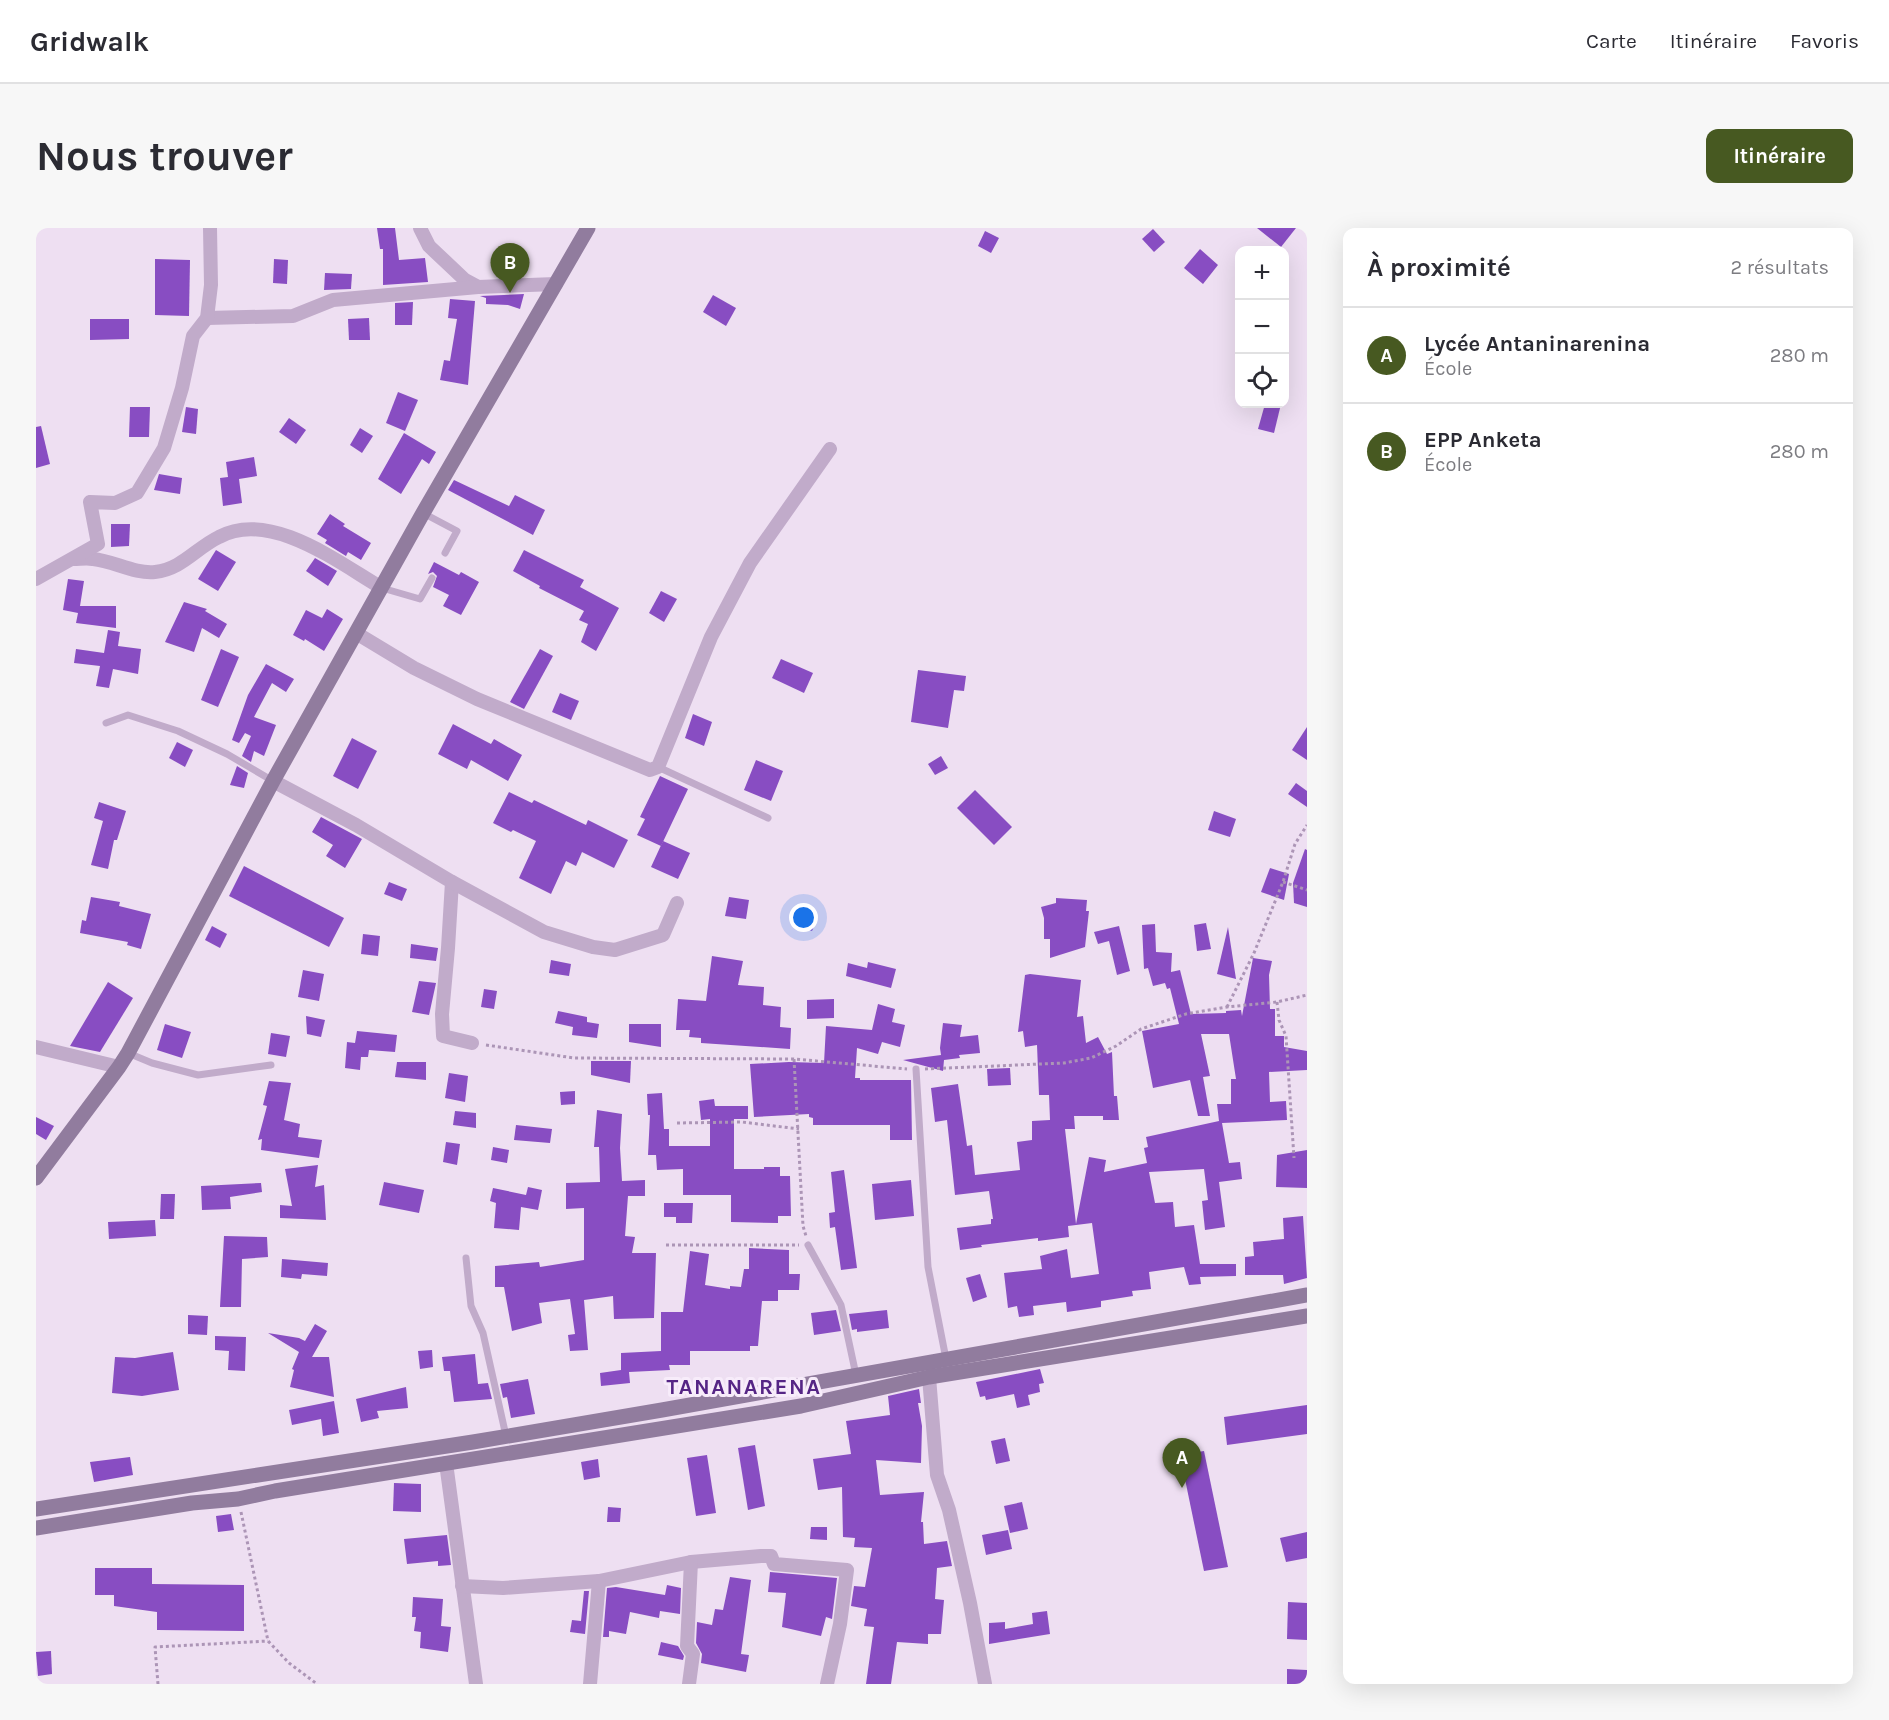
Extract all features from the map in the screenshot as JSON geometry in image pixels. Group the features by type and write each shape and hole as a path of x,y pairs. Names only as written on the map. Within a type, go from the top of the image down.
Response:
{"street":[{"path":"36,579 98,544 90,502 115,503 136,493 164,448 182,388 193,336 207,318 211,285 210,228"},
{"path":"420,228 429,246 465,280 478,287"},
{"path":"36,1178 128,1053 273,781 423,513 588,228"},
{"path":"207,318 293,316 333,300 478,287 556,284"},
{"path":"356,633 414,668 477,699 650,770 658,768 711,638 750,563 830,449"},
{"path":"72,559 92,558 132,570 154,572 177,567 218,537 233,531 255,529 280,533 315,548 382,588"},
{"path":"273,781 357,825 452,882 544,932 593,947 615,950 663,935 677,903"},
{"path":"452,882 442,1014 443,1036 472,1043"},
{"path":"36,1047 119,1067"},
{"path":"36,1528 192,1503 238,1499 801,1406 1307,1295"},
{"path":"36,1509 473,1442 946,1359 1307,1316"},
{"path":"945,1374 946,1359"},
{"path":"929,1377 937,1475 952,1522 985,1684"},
{"path":"662,1410 665,1427"},
{"path":"473,1442 476,1458"},
{"path":"446,1463 476,1684"},
{"path":"189,1486 192,1503"},
{"path":"89,1500 93,1518"},
{"path":"462,1586 503,1588 599,1581 691,1562 771,1556 774,1564 847,1570 840,1624 827,1684"},
{"path":"689,1684 693,1654 687,1646 691,1562"},
{"path":"590,1684 599,1581"}],"lane":[{"path":"423,513 457,531 445,553"},
{"path":"382,588 420,599 432,578"},
{"path":"106,723 128,715 178,730 227,754 273,781"},
{"path":"658,768 768,818"},
{"path":"128,1053 152,1063 198,1075 271,1065"},
{"path":"916,1069 928,1267 946,1359"},
{"path":"808,1245 841,1305 856,1375"},
{"path":"466,1258 471,1306 483,1333 506,1436"},
{"path":"799,1385 801,1406"}],"path":[{"path":"1227,1007 1254,953 1295,844 1307,825"},
{"path":"1282,882 1307,890"},
{"path":"472,1043 574,1058 794,1059 916,1069 1064,1063 1091,1058 1116,1046 1142,1029 1186,1014 1277,1002 1307,995"},
{"path":"1277,1002 1279,1020 1286,1036 1294,1158"},
{"path":"666,1245 808,1245 803,1226 794,1059"},
{"path":"677,1123 742,1122 799,1129"},
{"path":"238,1499 268,1641 289,1664 317,1684"},
{"path":"158,1684 156,1647 268,1641"}],"building":[{"path":"377,228 395,228 399,260 425,258 428,282 383,285 383,249 380,249"},
{"path":"1257,228 1296,228 1280,246"},
{"path":"1153,229 1165,242 1154,252 1142,239"},
{"path":"985,231 999,238 991,253 978,246"},
{"path":"1200,249 1218,265 1203,284 1184,268"},
{"path":"155,259 190,260 189,316 155,315"},
{"path":"274,259 288,260 287,284 273,283"},
{"path":"325,273 352,274 351,289 324,290"},
{"path":"524,294 520,309 508,305 486,304 486,298 480,296"},
{"path":"713,295 736,308 726,326 703,312"},
{"path":"450,299 475,301 468,385 440,380 444,360 450,361 457,319 448,318"},
{"path":"413,302 412,325 395,325 395,303"},
{"path":"369,318 370,340 349,340 348,319"},
{"path":"90,319 129,319 129,339 90,340"},
{"path":"398,392 418,400 405,431 386,423"},
{"path":"130,407 150,407 149,437 129,437"},
{"path":"186,407 198,409 196,434 182,432"},
{"path":"1264,408 1280,408 1274,433 1258,429"},
{"path":"289,418 306,430 296,444 279,432"},
{"path":"41,426 50,464 36,468 36,427"},
{"path":"360,428 373,436 362,453 350,445"},
{"path":"404,433 436,452 429,464 422,459 401,494 378,479"},
{"path":"254,457 257,476 239,479 242,503 223,506 220,478 228,477 226,462"},
{"path":"159,474 182,478 180,494 154,490"},
{"path":"454,480 509,506 515,495 545,510 533,535 448,490"},
{"path":"330,514 345,524 343,526 371,543 361,560 348,552 346,556 325,543 327,540 317,534"},
{"path":"111,524 130,524 129,546 111,547"},
{"path":"216,550 236,562 218,591 198,579"},
{"path":"524,550 584,580 580,587 619,608 596,651 581,642 588,624 579,620 584,611 539,588 540,586 513,571"},
{"path":"315,558 337,571 328,586 306,571"},
{"path":"434,562 459,575 461,572 479,582 461,615 443,606 449,595 433,587 437,576 433,572 428,574"},
{"path":"68,579 84,581 80,606 116,606 116,628 76,623 78,613 63,610"},
{"path":"661,591 677,599 664,622 649,613"},
{"path":"184,602 207,609 205,611 227,624 219,638 202,628 194,652 165,642"},
{"path":"327,609 343,619 324,651 305,639 304,641 293,635 306,610 322,618"},
{"path":"108,630 120,632 118,646 141,649 138,674 113,669 109,688 96,686 100,666 74,663 76,649 104,653"},
{"path":"221,649 239,657 218,707 201,700"},
{"path":"540,649 553,656 524,709 510,702"},
{"path":"781,659 813,673 804,693 772,678"},
{"path":"266,664 294,679 286,692 272,683 254,717 276,725 264,756 254,751 251,762 242,756 251,736 245,733 239,743 232,740 248,695"},
{"path":"918,670 966,676 964,691 954,690 948,728 911,722"},
{"path":"560,693 579,701 571,720 552,712"},
{"path":"693,714 712,722 704,746 685,738"},
{"path":"453,724 491,744 494,739 522,755 508,781 471,760 467,769 438,754"},
{"path":"1307,727 1307,760 1292,750"},
{"path":"352,738 377,751 358,789 333,776"},
{"path":"177,742 193,750 185,767 169,758"},
{"path":"941,756 948,768 935,775 928,764"},
{"path":"756,760 783,771 771,801 744,790"},
{"path":"237,766 248,773 244,788 230,785"},
{"path":"660,776 688,789 661,846 637,835 645,819 640,817"},
{"path":"1296,783 1307,791 1307,807 1288,794"},
{"path":"975,790 1012,827 994,845 957,808"},
{"path":"509,792 532,803 534,800 586,825 588,820 628,840 614,868 582,852 576,866 566,861 551,894 519,878 536,841 493,823"},
{"path":"99,802 126,811 117,840 114,840 108,869 91,865 103,821 94,818"},
{"path":"1214,811 1236,819 1230,837 1208,830"},
{"path":"321,817 362,839 345,868 326,856 333,845 312,832"},
{"path":"663,841 690,853 678,879 651,867"},
{"path":"1305,849 1307,850 1307,907 1294,903 1293,883"},
{"path":"244,866 344,918 329,947 229,896"},
{"path":"1270,868 1289,874 1284,900 1261,892"},
{"path":"389,882 407,889 402,901 384,894"},
{"path":"91,897 120,902 119,906 151,914 141,949 127,945 128,942 80,933 82,920 86,921"},
{"path":"729,897 749,900 746,919 725,916"},
{"path":"1056,898 1087,900 1086,911 1089,911 1085,947 1050,958 1050,939 1044,939 1044,918 1041,907 1056,903"},
{"path":"799,909 818,917 812,931 793,924"},
{"path":"1206,923 1211,949 1197,951 1194,925"},
{"path":"1155,924 1156,952 1172,953 1171,972 1180,970 1191,1014 1241,1010 1242,1016 1253,958 1272,961 1269,975 1270,1009 1275,1009 1275,1036 1284,1036 1284,1047 1307,1051 1307,1070 1269,1072 1270,1102 1286,1101 1287,1120 1222,1123 1229,1163 1240,1162 1242,1179 1219,1182 1225,1227 1205,1230 1202,1201 1208,1200 1204,1169 1149,1172 1155,1203 1173,1202 1175,1227 1194,1225 1200,1264 1236,1264 1236,1276 1200,1277 1201,1284 1189,1285 1184,1267 1149,1272 1151,1289 1132,1291 1133,1296 1101,1301 1101,1307 1067,1312 1066,1302 1033,1306 1034,1315 1019,1317 1017,1306 1008,1308 1004,1273 1042,1269 1040,1256 1067,1249 1071,1278 1099,1274 1092,1223 1068,1226 1069,1237 1038,1241 1038,1238 960,1250 957,1228 991,1224 991,1219 993,1219 989,1191 955,1195 947,1120 935,1122 931,1088 958,1084 967,1146 972,1145 975,1175 1020,1170 1017,1142 1032,1140 1032,1121 1050,1120 1049,1095 1039,1095 1037,1045 1025,1047 1023,1031 1018,1032 1025,975 1030,974 1081,980 1077,1017 1083,1016 1086,1043 1098,1037 1107,1054 1112,1052 1114,1096 1117,1096 1119,1120 1103,1120 1103,1116 1074,1116 1075,1129 1065,1129 1076,1224 1089,1157 1106,1160 1104,1172 1147,1163 1144,1148 1148,1147 1146,1137 1219,1121 1217,1104 1231,1104 1231,1079 1236,1079 1229,1034 1201,1034 1210,1076 1203,1077 1210,1116 1198,1116 1190,1080 1153,1088 1142,1031 1179,1024 1170,988 1167,989 1165,983 1153,986 1148,968 1144,969 1142,925"},
{"path":"212,926 227,934 220,948 205,940"},
{"path":"1119,926 1130,971 1117,975 1109,941 1098,944 1094,932"},
{"path":"1228,927 1236,979 1217,974"},
{"path":"363,934 380,936 378,956 361,954"},
{"path":"411,944 438,948 436,961 410,958"},
{"path":"712,956 743,961 738,985 764,987 763,1005 781,1007 780,1027 791,1028 790,1049 701,1043 701,1038 689,1037 690,1030 676,1030 678,999 706,1001"},
{"path":"551,960 571,964 569,976 549,973"},
{"path":"868,962 896,969 891,988 846,976 848,963 867,968"},
{"path":"303,970 324,974 319,1001 298,997"},
{"path":"419,981 436,983 429,1015 412,1012"},
{"path":"108,982 133,998 100,1052 70,1046"},
{"path":"484,989 497,991 494,1009 481,1007"},
{"path":"834,999 834,1018 807,1019 807,1000"},
{"path":"878,1004 895,1009 892,1022 905,1025 900,1047 882,1042 878,1054 857,1048 855,1078 860,1078 860,1080 911,1080 912,1140 890,1140 890,1125 813,1125 813,1118 809,1117 809,1114 754,1117 750,1064 824,1063 826,1026 872,1030"},
{"path":"558,1011 587,1017 587,1022 599,1024 597,1038 572,1035 573,1027 555,1023"},
{"path":"306,1016 325,1020 321,1037 307,1034"},
{"path":"943,1023 962,1025 960,1037 978,1035 980,1053 959,1055 960,1058 944,1060 943,1071 903,1060 941,1055"},
{"path":"165,1024 191,1032 182,1058 157,1050"},
{"path":"629,1024 661,1024 661,1047 629,1042"},
{"path":"357,1031 397,1035 395,1052 369,1050 368,1057 361,1057 360,1070 345,1068 347,1042 355,1043"},
{"path":"271,1033 290,1036 286,1057 268,1054"},
{"path":"591,1061 631,1061 630,1083 591,1075"},
{"path":"397,1062 426,1062 426,1080 395,1077"},
{"path":"1010,1068 1011,1085 988,1086 987,1069"},
{"path":"449,1073 468,1076 465,1102 445,1098"},
{"path":"269,1081 291,1083 284,1120 300,1124 298,1137 322,1140 319,1158 261,1150 262,1139 258,1140 267,1106 263,1105"},
{"path":"575,1091 575,1104 561,1105 560,1092"},
{"path":"662,1093 664,1129 669,1129 669,1146 710,1146 710,1119 701,1120 699,1101 714,1099 715,1106 748,1106 748,1119 734,1119 734,1169 780,1167 780,1176 790,1176 791,1216 778,1216 778,1223 731,1222 731,1195 683,1195 683,1169 657,1170 656,1155 648,1155 650,1115 648,1115 647,1094"},
{"path":"597,1110 622,1114 620,1148 622,1181 645,1180 645,1196 628,1196 625,1236 635,1237 632,1253 656,1253 654,1318 614,1319 613,1296 584,1300 588,1350 570,1351 568,1335 575,1334 570,1299 539,1303 542,1323 512,1331 504,1287 495,1287 495,1266 539,1262 540,1267 584,1260 584,1208 566,1209 566,1183 600,1182 599,1147 594,1147"},
{"path":"455,1111 476,1113 476,1128 453,1125"},
{"path":"36,1117 54,1126 46,1140 36,1134"},
{"path":"516,1125 552,1129 550,1143 514,1140"},
{"path":"446,1142 460,1144 457,1165 443,1162"},
{"path":"493,1147 509,1150 507,1163 491,1160"},
{"path":"1307,1150 1307,1188 1276,1187 1277,1155"},
{"path":"318,1165 315,1187 324,1185 326,1220 280,1218 280,1205 292,1206 285,1169"},
{"path":"844,1170 857,1268 841,1270 835,1227 830,1228 829,1213 835,1212 831,1172"},
{"path":"911,1180 914,1216 875,1220 872,1184"},
{"path":"384,1182 424,1190 419,1213 379,1205"},
{"path":"261,1183 262,1192 230,1197 231,1209 202,1210 201,1186"},
{"path":"528,1187 542,1190 538,1210 521,1207 519,1230 494,1228 496,1203 490,1201 493,1188 526,1195"},
{"path":"161,1194 175,1194 174,1219 160,1219"},
{"path":"664,1203 693,1203 692,1223 676,1223 676,1217 664,1217"},
{"path":"1303,1216 1307,1278 1284,1284 1283,1275 1245,1275 1245,1257 1254,1256 1253,1242 1284,1239 1283,1218"},
{"path":"155,1220 156,1236 109,1239 108,1222"},
{"path":"224,1236 267,1237 268,1257 242,1259 241,1307 220,1307"},
{"path":"749,1248 789,1250 789,1274 800,1274 799,1290 778,1290 778,1301 762,1301 758,1346 750,1346 750,1351 690,1351 690,1365 669,1365 670,1370 629,1372 630,1383 601,1386 600,1373 621,1370 621,1353 661,1351 661,1312 683,1312 690,1251 709,1254 705,1285 730,1289 730,1286 741,1287 744,1269 749,1269"},
{"path":"282,1259 328,1263 327,1276 302,1274 301,1279 281,1277"},
{"path":"980,1274 987,1297 973,1302 966,1278"},
{"path":"836,1310 841,1331 814,1335 811,1313"},
{"path":"887,1310 889,1328 857,1332 857,1329 852,1330 849,1314"},
{"path":"188,1315 208,1316 207,1335 188,1334"},
{"path":"315,1324 327,1331 312,1357 329,1357 334,1397 290,1387 294,1370 292,1369 299,1352 268,1333 305,1341"},
{"path":"215,1336 246,1337 245,1371 228,1370 229,1351 215,1350"},
{"path":"432,1350 433,1367 420,1369 418,1351"},
{"path":"173,1352 179,1390 142,1396 112,1393 115,1357 135,1358"},
{"path":"475,1354 478,1384 488,1383 492,1399 454,1402 450,1371 444,1371 442,1357"},
{"path":"1040,1369 1044,1383 1039,1384 1040,1392 1028,1395 1030,1405 1017,1408 1014,1394 986,1400 985,1396 980,1397 976,1382"},
{"path":"528,1379 535,1414 511,1418 507,1397 503,1398 500,1384"},
{"path":"406,1387 408,1408 377,1411 379,1418 361,1422 356,1399"},
{"path":"919,1389 921,1403 918,1403 922,1426 921,1463 876,1460 880,1495 924,1492 921,1522 923,1522 924,1544 947,1541 952,1566 937,1568 935,1599 944,1600 941,1634 928,1634 928,1644 897,1642 891,1684 866,1684 874,1627 864,1626 867,1609 851,1606 854,1586 865,1587 872,1548 854,1547 855,1538 843,1537 842,1487 818,1490 813,1459 851,1454 846,1421 890,1415 888,1396"},
{"path":"334,1401 339,1433 323,1436 321,1419 292,1425 289,1410"},
{"path":"1307,1405 1307,1434 1227,1445 1224,1417"},
{"path":"1005,1438 1010,1461 996,1464 991,1441"},
{"path":"755,1445 765,1506 748,1510 738,1448"},
{"path":"1204,1451 1228,1567 1204,1571 1180,1455"},
{"path":"707,1455 716,1513 696,1516 687,1458"},
{"path":"130,1457 133,1475 94,1482 90,1462"},
{"path":"598,1459 600,1477 584,1480 581,1462"},
{"path":"394,1483 421,1484 421,1512 393,1511"},
{"path":"1022,1502 1028,1529 1010,1533 1004,1506"},
{"path":"608,1507 621,1508 620,1522 607,1522"},
{"path":"231,1514 234,1530 218,1532 216,1516"},
{"path":"811,1527 827,1527 827,1540 810,1539"},
{"path":"1008,1530 1012,1549 986,1555 982,1535"},
{"path":"1307,1532 1307,1558 1286,1562 1280,1538"},
{"path":"447,1535 451,1565 438,1566 438,1561 407,1564 404,1539"},
{"path":"95,1568 152,1568 152,1584 244,1585 244,1631 157,1630 157,1612 114,1606 114,1595 95,1595"},
{"path":"770,1572 837,1578 832,1619 826,1617 821,1636 782,1627 786,1593 768,1592"},
{"path":"730,1577 751,1580 741,1654 749,1655 746,1672 701,1663 702,1654 696,1643 697,1622 712,1625 715,1609 723,1610"},
{"path":"667,1585 681,1588 680,1614 660,1611 659,1618 630,1612 626,1634 609,1631 609,1637 603,1637 607,1588 616,1587 665,1595"},
{"path":"584,1591 589,1591 585,1634 570,1632 572,1620 581,1621"},
{"path":"413,1597 443,1599 441,1626 451,1627 448,1652 420,1648 421,1632 414,1631 416,1617 412,1617"},
{"path":"1288,1602 1307,1603 1307,1640 1287,1639"},
{"path":"1047,1611 1050,1634 989,1644 989,1623 1005,1622 1005,1629 1033,1624 1032,1613"},
{"path":"661,1642 678,1646 684,1656 683,1660 658,1655"},
{"path":"51,1651 52,1674 38,1676 36,1652"},
{"path":"1287,1669 1307,1670 1307,1684 1287,1684"}],"place":[{"name":"EPP Anketa","path":"510,293"},
{"name":"Lycée Antaninarenina","path":"1182,1488"}],"district":[{"name":"TANANARENA","path":"744,1386"}]}
